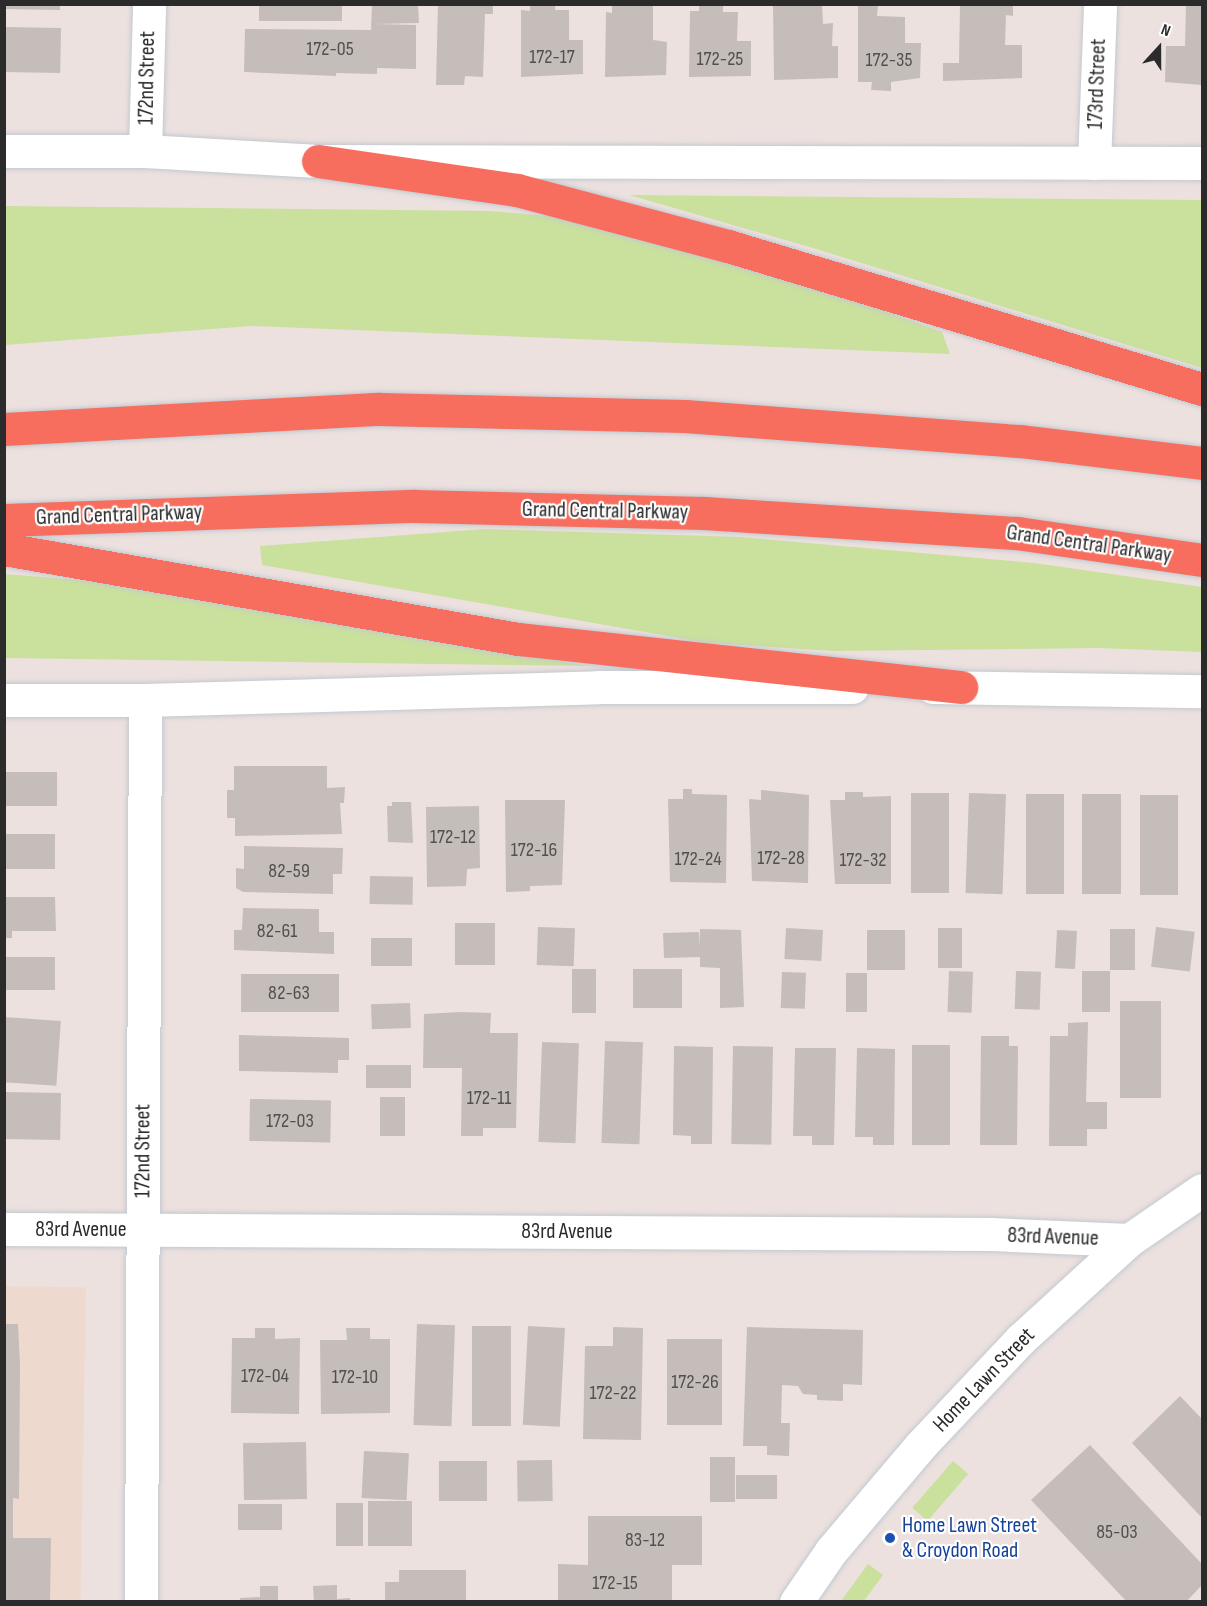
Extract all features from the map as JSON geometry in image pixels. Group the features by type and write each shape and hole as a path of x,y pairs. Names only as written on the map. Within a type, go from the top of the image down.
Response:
{"highway":[{"path":"318,161 528,193 728,246 1203,389"},
{"path":"4,429 379,409 685,416 1021,441 1203,463"},
{"name":"Grand Central Parkway","path":"4,520 416,506 705,513 1017,534 1203,560"},
{"path":"4,549 518,639 962,687"}],"street":[{"name":"172nd Street","path":"145,151 149,4"},
{"name":"173rd Street","path":"1094,163 1100,4"},
{"path":"4,151 145,151 318,161 1203,163"},
{"path":"4,700 145,700 599,687 962,687 1203,692"},
{"name":"172nd Street","path":"141,1602 145,700"},
{"name":"Home Lawn Street","path":"796,1602 831,1551 920,1446 1021,1339 1129,1240 1203,1190"},
{"name":"83rd Avenue","path":"4,1229 991,1234 1129,1240"}],"shaded area":[{"path":"5,1286 86,1287 80,1602 4,1602"}],"green space":[{"path":"629,195 1202,200 1202,368 813,248"},
{"path":"5,206 491,211 582,219 791,278 942,332 950,354 251,326 5,345"},
{"path":"485,529 740,537 1034,563 1202,587 1202,652 1098,648 834,651 708,643 262,565 260,546"},
{"path":"4,574 80,580 590,666 5,658"},
{"path":"953,1461 968,1474 927,1521 912,1508"},
{"path":"868,1564 883,1575 864,1601 841,1601"}],"building":[{"path":"4,4 60,4 60,10 4,9"},
{"path":"259,4 342,4 342,21 259,21"},
{"path":"372,4 418,4 419,23 375,24 416,25 416,69 377,68 377,74 336,73 336,76 244,72 245,29 371,30"},
{"path":"438,4 493,4 493,14 485,14 483,77 465,76 464,85 436,85"},
{"path":"530,4 555,4 555,10 569,10 569,40 583,40 583,74 521,77 521,10 530,11"},
{"path":"612,4 653,4 653,40 667,42 666,75 605,77 606,12 612,13"},
{"path":"699,4 723,4 723,12 738,12 737,41 751,41 751,76 689,77 690,11 699,11"},
{"path":"773,4 822,4 823,24 833,23 832,46 838,46 838,78 774,80"},
{"path":"858,4 878,4 877,16 905,17 905,43 921,43 920,78 891,82 891,91 871,90 872,82 858,82"},
{"path":"960,4 1013,4 1013,16 1006,15 1005,45 1022,45 1022,78 943,81 943,63 959,63"},
{"path":"1186,4 1202,4 1202,85 1165,82 1166,46 1185,46"},
{"path":"4,27 61,28 60,73 4,72"},
{"path":"234,766 327,766 327,788 345,787 344,803 340,803 342,834 235,836 235,818 227,818 227,790 234,790"},
{"path":"4,772 57,772 57,806 4,806"},
{"path":"683,789 692,789 692,794 727,795 726,883 670,882 668,799 683,799"},
{"path":"761,790 809,795 808,883 752,881 749,799 761,800"},
{"path":"845,792 863,792 863,797 891,796 891,884 835,884 830,800 845,800"},
{"path":"911,793 949,793 949,893 911,893"},
{"path":"969,793 1006,794 1002,894 966,893"},
{"path":"1026,794 1064,794 1064,894 1026,894"},
{"path":"1082,794 1121,794 1121,894 1082,894"},
{"path":"1140,795 1178,795 1178,895 1140,895"},
{"path":"505,800 565,800 562,885 530,886 530,891 506,892"},
{"path":"392,802 411,802 413,843 388,842 387,806 392,806"},
{"path":"479,806 480,868 467,869 466,886 427,887 426,807"},
{"path":"4,834 55,834 55,869 4,869"},
{"path":"244,846 343,848 342,874 333,874 333,894 243,892 236,888 236,868 244,869"},
{"path":"370,876 413,877 413,905 370,904"},
{"path":"4,897 55,897 56,931 12,931 12,938 4,938"},
{"path":"243,908 319,909 319,932 334,932 334,954 234,950 234,930 242,930"},
{"path":"455,923 495,923 495,965 455,965"},
{"path":"538,927 575,928 574,966 537,965"},
{"path":"1156,927 1195,932 1190,971 1151,967"},
{"path":"786,928 823,930 821,961 784,959"},
{"path":"938,928 962,928 962,968 938,968"},
{"path":"700,929 741,930 744,1007 720,1008 720,968 700,967 700,957 664,958 663,933 699,932 700,947"},
{"path":"1110,929 1135,929 1135,970 1110,970"},
{"path":"867,930 905,930 905,970 867,970"},
{"path":"1057,930 1077,931 1075,969 1055,968"},
{"path":"371,938 412,938 412,966 371,966"},
{"path":"4,957 55,957 55,990 4,990"},
{"path":"572,969 596,969 596,1013 572,1013"},
{"path":"633,969 682,969 682,1008 633,1008"},
{"path":"949,971 973,972 972,1013 948,1012"},
{"path":"1016,971 1041,972 1040,1010 1015,1009"},
{"path":"1082,971 1110,971 1110,1012 1082,1012"},
{"path":"782,972 806,973 805,1009 781,1008"},
{"path":"846,973 867,973 867,1012 846,1012"},
{"path":"241,974 339,974 339,1012 241,1012"},
{"path":"1120,1001 1161,1001 1161,1098 1120,1098"},
{"path":"410,1003 411,1028 372,1029 371,1004"},
{"path":"491,1013 490,1033 518,1033 516,1128 483,1128 483,1136 461,1136 462,1068 423,1068 424,1014"},
{"path":"4,1017 61,1021 56,1086 4,1082"},
{"path":"1088,1022 1086,1102 1107,1102 1107,1129 1087,1129 1087,1146 1049,1146 1050,1036 1068,1036 1068,1023"},
{"path":"239,1035 349,1038 349,1060 338,1060 338,1073 239,1071"},
{"path":"981,1036 1009,1036 1009,1046 1018,1046 1017,1145 980,1145"},
{"path":"605,1041 643,1042 639,1144 601,1143"},
{"path":"542,1042 579,1043 575,1143 539,1142"},
{"path":"912,1045 950,1045 950,1145 912,1145"},
{"path":"674,1046 713,1047 712,1144 691,1144 691,1136 673,1135"},
{"path":"733,1046 773,1047 771,1145 731,1144"},
{"path":"795,1048 836,1048 834,1145 812,1145 812,1136 793,1136"},
{"path":"857,1048 895,1049 894,1145 873,1145 873,1137 855,1137"},
{"path":"366,1065 411,1065 411,1088 366,1088"},
{"path":"4,1092 61,1093 60,1140 4,1139"},
{"path":"380,1097 405,1097 405,1136 380,1136"},
{"path":"250,1099 331,1100 330,1142 249,1141"},
{"path":"4,1324 18,1324 20,1365 19,1499 13,1498 13,1538 51,1538 50,1602 4,1602"},
{"path":"417,1324 455,1325 451,1426 413,1425"},
{"path":"472,1326 511,1326 511,1426 472,1426"},
{"path":"528,1326 565,1328 560,1427 523,1425"},
{"path":"613,1327 643,1328 641,1440 583,1439 585,1346 613,1346"},
{"path":"747,1327 863,1330 862,1385 843,1384 843,1401 817,1400 817,1395 803,1394 798,1386 782,1385 781,1423 790,1423 789,1456 767,1455 767,1446 743,1446"},
{"path":"255,1328 275,1328 275,1339 300,1338 299,1414 231,1413 232,1338 255,1338"},
{"path":"346,1328 370,1328 370,1339 390,1339 390,1413 321,1414 320,1340 347,1340"},
{"path":"667,1339 722,1339 722,1425 667,1425"},
{"path":"1180,1396 1202,1419 1202,1518 1132,1443"},
{"path":"306,1442 307,1499 244,1500 243,1443"},
{"path":"1090,1445 1202,1564 1202,1585 1186,1602 1127,1602 1031,1500"},
{"path":"364,1451 409,1453 406,1500 362,1498"},
{"path":"710,1457 735,1457 735,1502 710,1502"},
{"path":"552,1460 553,1501 518,1502 517,1461"},
{"path":"439,1461 487,1461 487,1501 439,1501"},
{"path":"736,1475 777,1475 777,1499 736,1499"},
{"path":"368,1501 412,1501 412,1546 368,1546"},
{"path":"336,1503 363,1503 363,1546 336,1546"},
{"path":"238,1504 282,1504 282,1530 238,1530"},
{"path":"588,1516 702,1516 702,1565 672,1565 672,1602 558,1602 558,1564 588,1565"},
{"path":"399,1570 466,1570 466,1602 385,1602 385,1582 399,1582"},
{"path":"337,1585 337,1599 350,1598 350,1602 314,1602 313,1586"},
{"path":"260,1586 278,1586 278,1602 240,1602 240,1598 260,1597"}],"place":[{"name":"Home Lawn Street & Croydon Road","path":"890,1538"}]}
